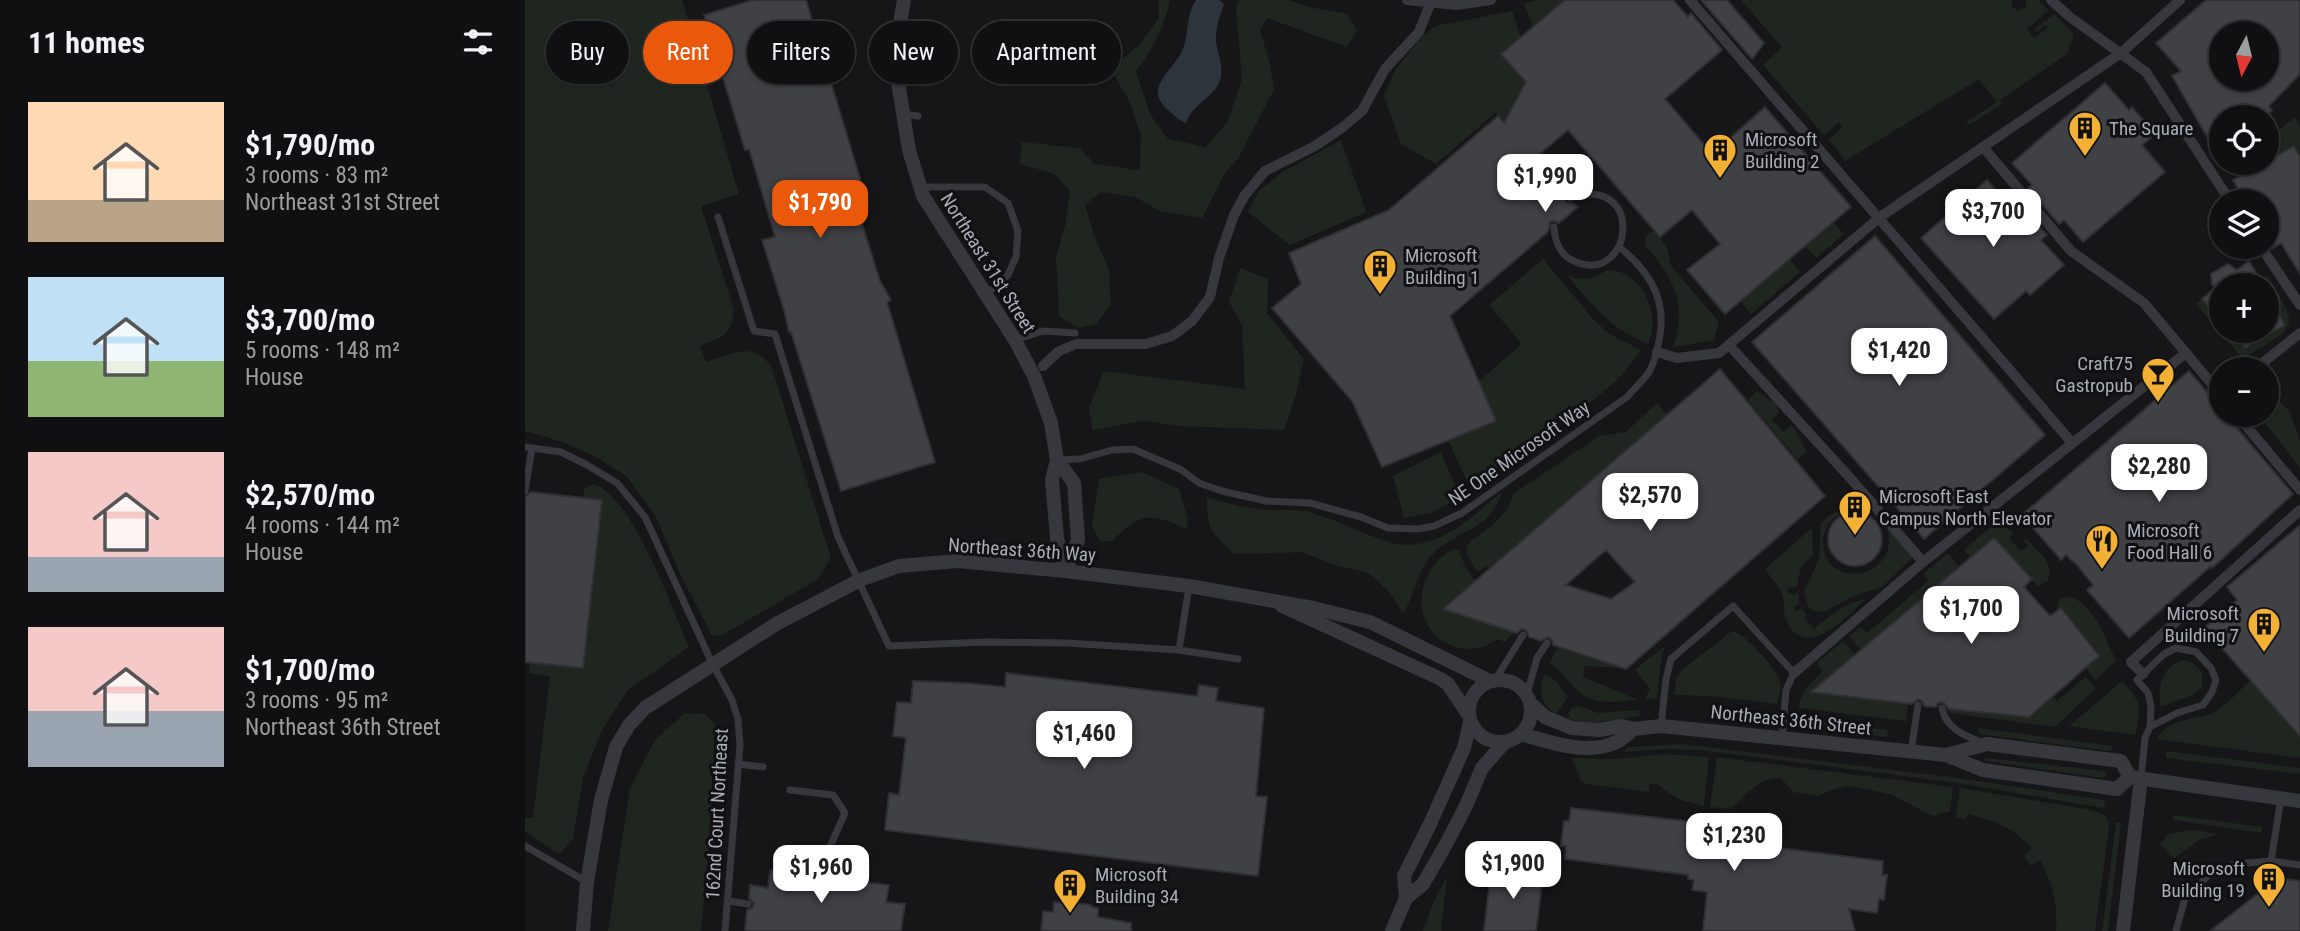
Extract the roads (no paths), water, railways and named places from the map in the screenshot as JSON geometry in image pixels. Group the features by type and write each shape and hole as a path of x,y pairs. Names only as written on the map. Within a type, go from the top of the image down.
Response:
{"street":[{"name":"Northeast 31st Street","path":"904,0 898,82 911,115 909,150 923,197 1016,340 1034,376 1047,411 1057,460 1074,483 1078,540 1065,570"},
{"path":"1407,0 1456,5 1490,0"},
{"path":"1690,0 1880,217 2072,443"},
{"path":"2051,0 2146,72 2221,189"},
{"path":"1657,352 1677,358 1720,353 1880,217 2121,53 2181,0"},
{"path":"1043,366 1059,351 1076,344 1146,344 1173,336 1192,321 1210,297 1226,236 1245,195 1265,171 1315,146 1343,128 1362,111 1385,69 1419,32 1430,4"},
{"path":"1983,147 2071,251 2144,303 2209,381"},
{"path":"2268,259 2300,305"},
{"path":"2270,357 2300,333"},
{"path":"1729,345 1923,562"},
{"path":"1794,673 1923,562 2186,353"},
{"path":"2248,427 2300,490"},
{"name":"Northeast 31st Street","path":"1057,460 1052,480 1057,538 1065,570"},
{"path":"2143,674 2131,662 2300,510"},
{"name":"Northeast 36th Way","path":"583,931 587,882 601,800 616,747 629,725 645,708 776,624 860,580 899,566 958,561 1065,570 1268,598 1370,622 1492,680"},
{"name":"Northeast 36th Way","path":"1268,598 1296,614 1395,656 1441,679 1448,684 1469,718"},
{"path":"1406,898 1404,876 1460,756 1473,694 1480,686 1492,680 1510,681 1520,686 1529,699 1531,715 1521,734 1505,742 1496,743 1477,733 1469,718"},
{"name":"Northeast 36th Street","path":"1529,699 1545,717 1572,728 1599,730 1622,726 1633,729 1661,726 1946,755 1983,770 2117,789 2135,777"},
{"name":"Northeast 36th Street","path":"1521,734 1554,744 1585,749 1624,739 1633,729"},
{"path":"1392,931 1406,898 1423,884 1465,808 1482,768 1505,742"},
{"name":"Northeast 36th Street","path":"1946,755 1987,744 2121,761 2135,777 2300,801"},
{"path":"2123,931 2135,777"}],"lane":[{"path":"920,187 985,187 1009,203 1018,231 1016,257 1008,275 986,295"},
{"path":"1554,227 1555,242 1563,255 1577,263 1593,264 1608,259 1619,247 1624,232 1622,217 1613,204 1600,195 1584,194 1570,198"},
{"path":"718,217 754,331 775,334 838,537 889,646 986,642 1066,643 1179,650 1238,659"},
{"name":"NE One Microsoft Way","path":"1057,460 1080,459 1112,450 1133,449 1180,469 1199,483 1221,491 1266,501 1310,503 1388,528 1418,529 1434,526 1462,513 1627,397 1648,372 1657,352 1662,319 1658,295 1645,271 1619,247"},
{"path":"1016,340 1043,331 1075,333"},
{"path":"525,491 528,447 561,452 617,483 645,517 712,663"},
{"path":"1179,650 1189,586"},
{"path":"1661,726 1671,659 1733,606 1794,673 1786,690 1782,738"},
{"path":"1492,680 1523,635"},
{"path":"1529,699 1537,658 1547,643"},
{"path":"2135,777 2150,727 2151,707 2148,693 2137,680 2164,654 2176,648 2196,652 2211,668 2216,680 2212,692 2203,705 2177,713 2150,727"},
{"name":"162nd Court Northeast","path":"712,663 732,700 738,719 738,764 725,931"},
{"path":"1911,752 1918,705"},
{"path":"1943,708 1945,719 1958,732 1987,744"},
{"path":"738,764 763,766"},
{"path":"790,790 834,795 845,813 829,849"},
{"path":"2271,861 2281,798"},
{"path":"525,846 587,882"},
{"path":"2176,931 2185,898 2209,876 2234,864 2271,861 2300,865"},
{"path":"728,901 748,904"}],"place":[{"name":"The Square","path":"2085,158"},
{"name":"Microsoft Building 2","path":"1720,180"},
{"name":"Microsoft Building 1","path":"1380,296"},
{"name":"Craft75 Gastropub","path":"2158,404"},
{"name":"Microsoft East Campus North Elevator","path":"1855,537"},
{"name":"Microsoft Food Hall 6","path":"2102,571"},
{"name":"Microsoft Building 7","path":"2264,654"},
{"name":"Microsoft Building 19","path":"2269,909"},
{"name":"Microsoft Building 34","path":"1070,915"}]}
